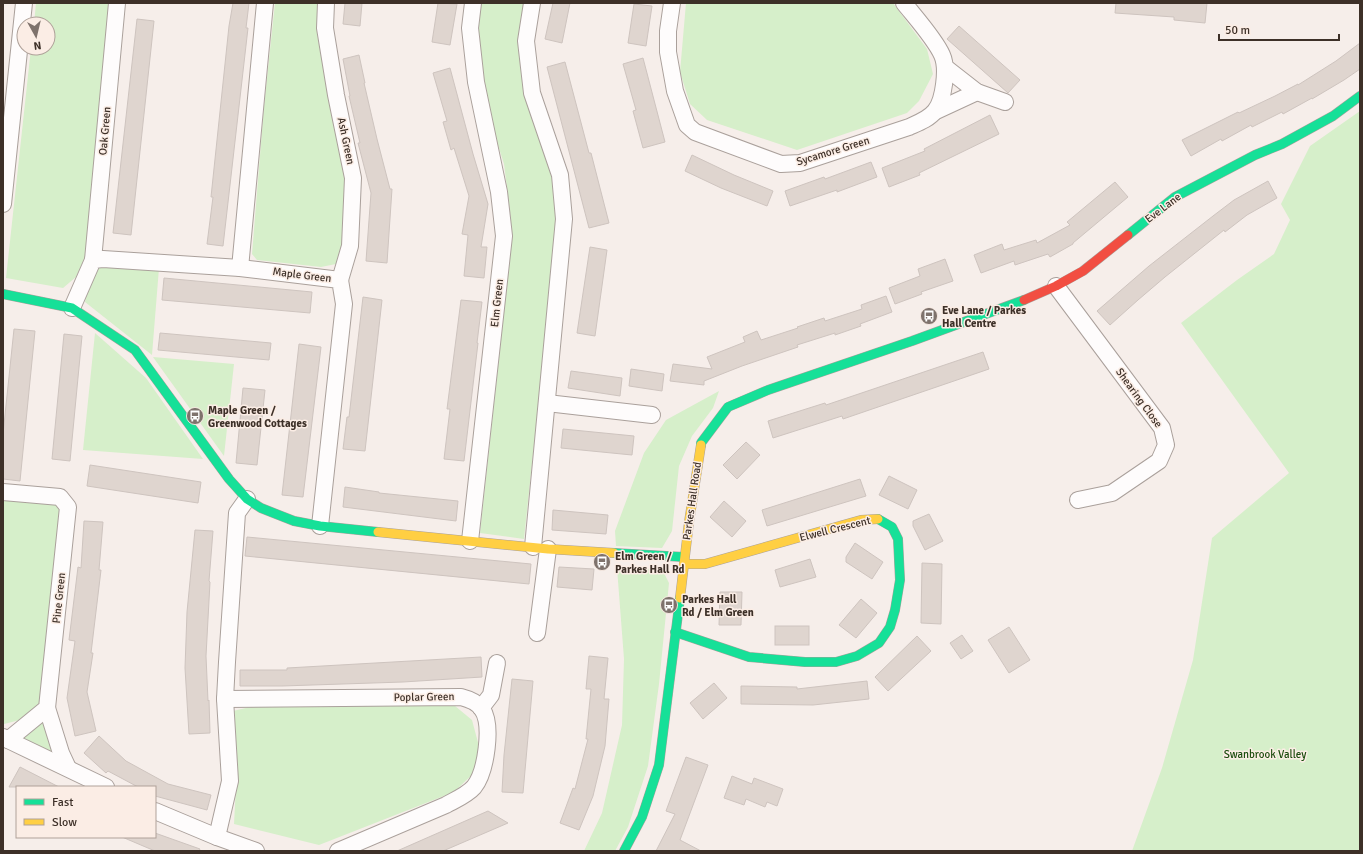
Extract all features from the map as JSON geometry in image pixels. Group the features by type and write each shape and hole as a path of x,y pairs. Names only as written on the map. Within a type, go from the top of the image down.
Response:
{"street":[{"path":"3,204 24,3"},
{"name":"Oak Green","path":"93,260 117,3"},
{"path":"240,268 266,3"},
{"name":"Ash Green","path":"326,3 325,28 336,95 353,178 350,246 340,280"},
{"name":"Elm Green","path":"470,541 504,236 499,192 476,82 470,28 473,3"},
{"path":"532,3 526,41 532,93 560,174 564,219 547,403 537,633"},
{"name":"Sycamore Green","path":"672,3 668,30 668,52 675,91 687,125 695,132 781,164 800,163 909,127 924,120 936,111 977,92"},
{"path":"904,3 942,55 945,67 945,82 936,111"},
{"path":"945,67 977,92 1005,102"},
{"name":"Eve Lane","path":"968,321 1033,297 1083,271 1175,197 1255,155 1282,144 1333,116 1360,96"},
{"name":"Maple Green","path":"93,260 103,259 240,268 340,280 344,304 320,526"},
{"path":"72,308 93,260"},
{"name":"Shearing Close","path":"1056,286 1162,428 1166,445 1159,461 1112,493 1078,500"},
{"path":"3,294 72,308 135,350 229,479 246,499 274,514 294,521 320,526 684,561"},
{"name":"Parkes Hall Road","path":"624,851 642,818 659,764 684,561 701,443 728,407 768,390 968,321"},
{"path":"547,403 652,415"},
{"name":"Pine Green","path":"3,492 60,496 68,507 48,708"},
{"path":"217,837 230,781 225,699 227,654 237,513 246,499"},
{"name":"Elwell Crescent","path":"675,632 749,657 804,662 836,662 857,656 879,643 890,627 895,610 900,580 898,539 892,526 879,519 861,520 705,564 684,561"},
{"path":"338,851 461,798 473,788 480,779 487,755 486,720 481,708 491,695 497,663"},
{"name":"Poplar Green","path":"225,699 461,697 469,699 481,708"},
{"path":"68,768 48,708 6,739 104,786"},
{"path":"156,811 217,837 256,851"}],"green space":[{"path":"36,3 113,3 89,248 76,277 63,288 6,278 30,56 56,56 56,16 35,16"},
{"path":"275,3 319,3 317,34 345,178 345,239 336,264 321,267 257,260 252,254 264,106"},
{"path":"478,3 524,3 552,165 558,217 524,539 480,533 507,284 511,220 504,164 489,117 477,56"},
{"path":"686,3 893,3 927,49 933,74 919,101 907,113 797,150 707,120 690,104 680,72"},
{"name":"Swanbrook Valley","path":"1360,111 1360,851 1132,851 1162,768 1193,660 1212,538 1289,473 1181,323 1274,254 1290,220 1281,204 1310,146"},
{"path":"100,262 159,268 152,355 85,302 88,283"},
{"path":"95,333 146,378 203,459 83,450"},
{"path":"153,357 234,364 224,456"},
{"path":"719,391 713,408 692,436 679,466 672,531 662,548 616,546 615,531 644,453 666,420"},
{"path":"3,496 54,500 62,506 43,699 24,719 4,724 3,724"},
{"path":"617,568 654,569 664,573 669,583 659,684 648,766 628,827 615,851 584,851 602,813 622,725 624,659"},
{"path":"449,701 472,720 480,750 476,771 454,792 319,845 234,824 236,785 233,711 250,707"},
{"path":"44,720 56,759 18,737"}],"building":[{"path":"233,3 249,3 246,28 248,28 223,246 207,244 213,197 211,197 229,26"},
{"path":"345,3 362,3 360,26 343,24"},
{"path":"438,3 457,4 450,45 432,42"},
{"path":"553,3 570,3 562,43 545,39"},
{"path":"1116,3 1207,3 1205,23 1174,20 1174,17 1115,13"},
{"path":"634,4 652,6 646,46 628,43"},
{"path":"137,19 154,21 131,235 113,233"},
{"path":"959,26 1020,80 1008,93 947,39"},
{"path":"1360,43 1360,69 1344,80 1283,114 1282,112 1252,127 1251,125 1222,141 1221,139 1191,156 1182,140 1238,112 1239,113 1298,85 1336,61"},
{"path":"359,55 377,139 390,189 392,189 387,263 366,261 371,193 358,143 360,143 349,96 343,59"},
{"path":"643,58 665,142 643,148 633,111 636,110 623,64"},
{"path":"565,62 609,223 589,228 547,67"},
{"path":"450,68 488,204 481,247 487,247 484,278 464,276 468,235 462,234 469,196 454,148 451,150 443,122 447,121 433,73"},
{"path":"990,115 999,134 919,173 920,175 889,187 882,168 925,151 924,149"},
{"path":"692,155 734,175 773,191 767,206 721,188 685,171"},
{"path":"871,162 877,177 837,192 837,190 790,206 785,191 824,177 825,179"},
{"path":"1268,181 1277,198 1247,215 1225,232 1224,230 1165,277 1110,325 1097,311 1149,266 1234,200"},
{"path":"1115,182 1128,197 1073,244 1050,257 1048,254 1015,265 1014,261 981,273 974,255 1002,244 1004,250 1036,240 1037,243 1070,225 1067,222"},
{"path":"590,247 607,250 595,336 577,333"},
{"path":"945,259 953,281 921,292 922,294 895,304 889,288 920,276 918,269"},
{"path":"164,278 312,292 310,313 162,300"},
{"path":"886,296 892,312 860,324 861,326 835,335 835,333 797,345 798,347 704,381 704,385 670,381 673,364 712,369 707,357 745,342 743,337 757,331 761,340 824,318 825,321 862,309 861,305"},
{"path":"363,297 382,300 365,451 343,449 347,417 349,417"},
{"path":"461,300 482,302 464,461 444,459 450,409 447,409"},
{"path":"14,329 35,331 20,481 3,479 3,434"},
{"path":"160,333 271,343 269,360 158,350"},
{"path":"64,334 82,336 70,461 52,459"},
{"path":"299,344 321,347 303,497 282,495"},
{"path":"983,352 989,369 843,419 842,416 773,438 768,421 825,403 826,405"},
{"path":"631,369 664,374 662,391 629,386"},
{"path":"571,371 622,378 620,396 568,388"},
{"path":"243,388 265,390 257,465 236,463"},
{"path":"563,429 634,436 632,455 561,448"},
{"path":"746,442 760,455 737,479 723,465"},
{"path":"90,465 201,482 198,503 87,486"},
{"path":"889,476 917,490 908,509 879,495"},
{"path":"860,479 866,496 767,526 762,510"},
{"path":"345,487 379,493 458,501 456,521 343,507"},
{"path":"724,501 746,521 732,537 710,517"},
{"path":"553,510 608,515 606,534 552,530"},
{"path":"929,514 943,541 925,550 913,526 913,521"},
{"path":"84,521 103,522 99,570 101,570 91,653 93,653 87,692 96,731 75,736 67,698 75,641 69,640 78,567 81,568"},
{"path":"195,530 213,531 206,656 210,733 189,734 185,668 187,612"},
{"path":"247,537 531,564 529,584 245,556"},
{"path":"855,543 883,562 872,579 846,562 846,557"},
{"path":"810,559 816,577 780,587 775,570"},
{"path":"922,563 942,564 941,624 921,623"},
{"path":"559,567 594,569 592,590 557,587"},
{"path":"720,592 742,592 741,625 719,625"},
{"path":"861,599 877,613 856,638 839,625"},
{"path":"775,626 809,626 809,645 775,645"},
{"path":"1009,627 1030,660 1009,673 988,640"},
{"path":"962,635 973,651 961,659 950,643"},
{"path":"917,636 931,651 888,691 875,677"},
{"path":"589,656 608,658 604,699 609,699 605,746 593,796 579,830 560,823 573,788 575,789 588,739 586,739 591,689 586,689"},
{"path":"481,657 482,677 403,682 240,686 240,670 287,670 287,668"},
{"path":"512,679 533,681 523,793 502,792 504,755"},
{"path":"867,681 869,699 813,705 741,704 741,686 797,687 797,689"},
{"path":"714,683 727,698 703,719 690,703"},
{"path":"99,736 126,761 168,784 211,795 207,810 156,796 156,786 136,786 108,771 106,773 84,753"},
{"path":"686,757 708,765 680,840 701,851 656,851 675,814 666,811"},
{"path":"20,767 57,786 16,786 9,787"},
{"path":"732,776 752,784 754,778 783,789 777,806 767,802 765,807 746,799 744,805 724,798"},
{"path":"488,811 508,823 443,851 397,851"},
{"path":"156,833 200,849 199,851 155,851 124,838 156,838"}],"traffic: fast":[{"path":"1128,235 1175,197 1255,155 1282,144 1333,116 1360,96"},
{"path":"3,294 72,308 135,350 229,479 247,499 261,508 294,521 320,526 378,532"},
{"path":"701,445 728,407 768,390 912,341 1024,300"},
{"path":"675,632 749,657 805,662 836,662 857,656 879,643 890,627 895,610 900,580 898,539 892,527 878,519"},
{"path":"614,553 684,557"},
{"path":"624,851 642,817 659,765 680,598"}],"traffic: slow":[{"path":"680,598 689,522 701,445"},
{"path":"684,564 705,564 861,520 878,519"},
{"path":"378,532 548,549 614,553"}],"traffic: jam":[{"path":"1024,300 1056,286 1083,271 1128,235"}],"place":[{"name":"Eve Lane / Parkes Hall Centre","path":"929,316"},
{"name":"Maple Green / Greenwood Cottages","path":"195,416"},
{"name":"Elm Green / Parkes Hall Rd","path":"602,562"},
{"name":"Parkes Hall Rd / Elm Green","path":"669,605"}]}
